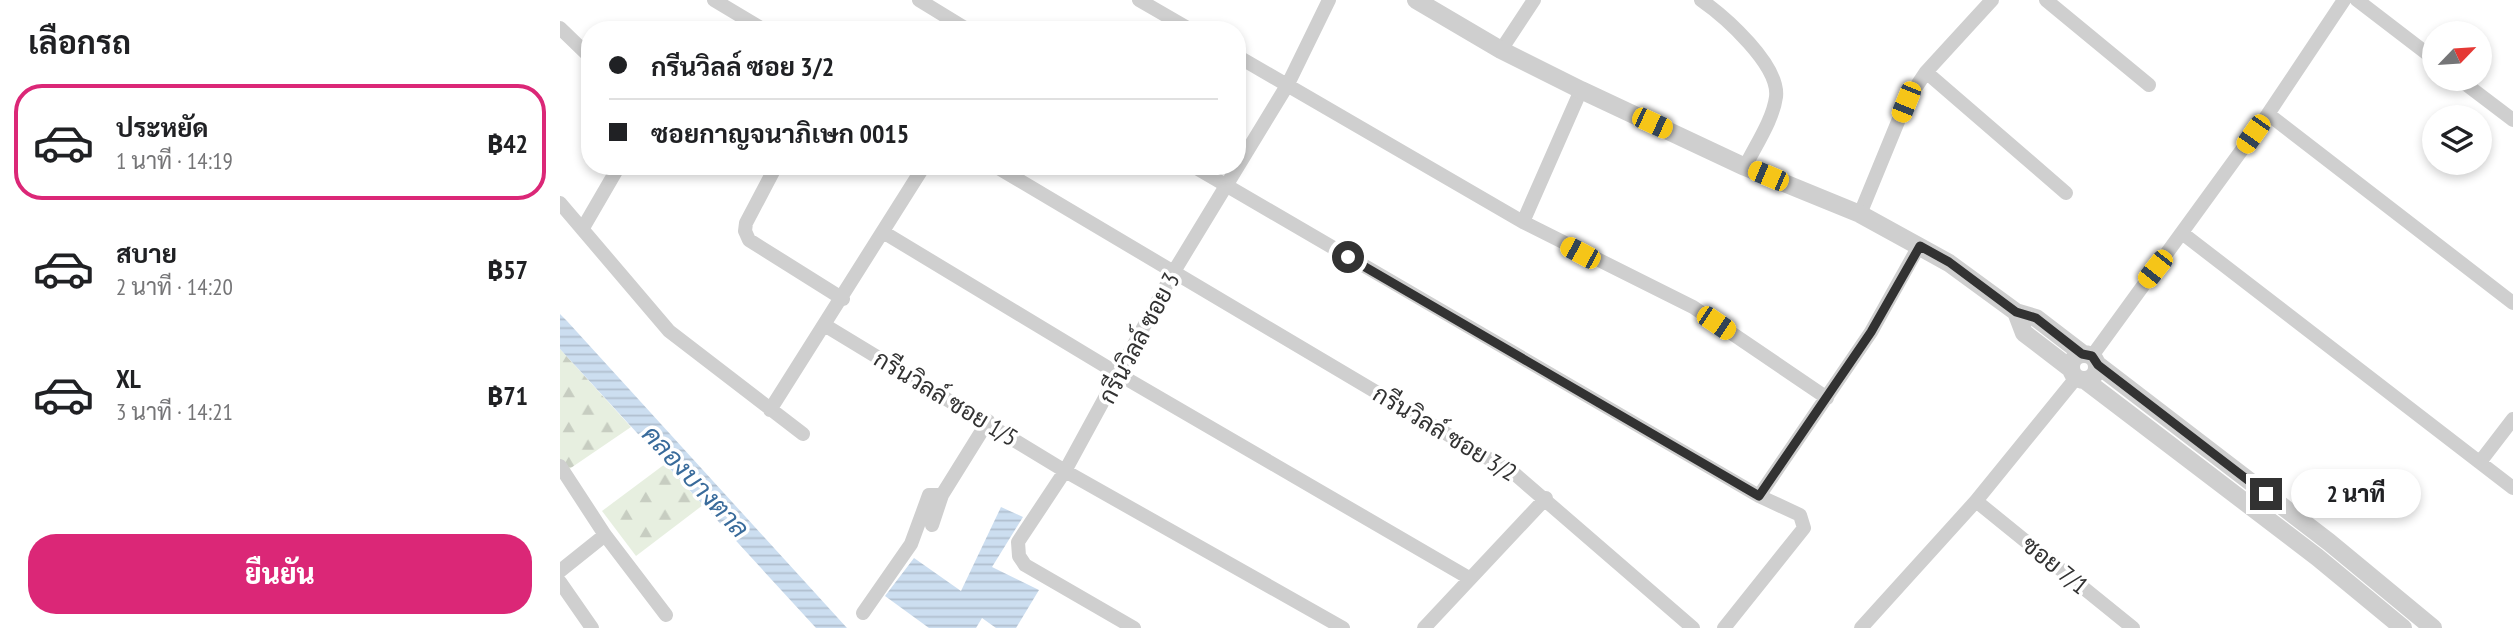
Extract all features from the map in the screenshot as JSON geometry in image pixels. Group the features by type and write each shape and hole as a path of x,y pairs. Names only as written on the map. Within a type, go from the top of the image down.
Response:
{"street":[{"path":"713,0 749,21"},
{"path":"919,0 953,21"},
{"path":"1139,0 1175,21"},
{"name":"กรีนวิลล์ ซอย 3","path":"1246,154 1287,84 1329,0"},
{"path":"1416,0 1501,50 1581,90 1745,167 1860,214 1949,262 2016,312 2036,318 2091,358 2329,542 2433,628"},
{"path":"1501,50 1534,0"},
{"path":"1701,0 1732,24 1773,81 1777,93 1774,106 1745,167"},
{"path":"1860,214 1906,102 1926,72 1992,0"},
{"path":"2046,0 2149,85"},
{"path":"1861,628 1976,501 2078,376 2095,375 2091,358 2268,114 2344,0"},
{"path":"2357,0 2422,50"},
{"path":"560,28 581,48"},
{"path":"1246,61 1523,222 1693,307 1827,398"},
{"path":"1926,72 2066,193"},
{"path":"1523,222 1581,90"},
{"path":"2475,91 2513,120"},
{"path":"2268,114 2513,303"},
{"path":"583,228 614,175"},
{"path":"771,175 746,223 745,231 749,240 843,299"},
{"path":"770,410 826,326 918,175"},
{"name":"กรีนวิลล์ ซอย 3/2","path":"1010,175 1516,474 1693,628"},
{"path":"1208,175 1759,496 1800,515 1804,527 1724,628"},
{"name":"กรีนวิลล์ ซอย 3","path":"1134,628 1025,565 1019,556 1018,542 1065,471 1120,375 1173,272 1234,175"},
{"path":"560,203 669,331 803,434"},
{"path":"883,232 1120,375 1469,578"},
{"path":"2182,233 2513,488"},
{"path":"1759,496 1871,332 1920,246"},
{"path":"2016,312 2024,333 2317,557 2403,628"},
{"name":"กรีนวิลล์ ซอย 1/5","path":"826,326 988,421 1065,471 1343,628"},
{"path":"2078,376 2074,359 2091,358"},
{"path":"2480,462 2513,419"},
{"path":"932,525 942,495 988,421"},
{"path":"560,466 605,535 666,615"},
{"path":"863,613 911,544 929,495 942,495"},
{"path":"1423,628 1546,498"},
{"name":"ซอย 7/1","path":"1976,501 2133,628"},
{"path":"560,571 605,535"},
{"path":"560,582 592,628"}],"green space":[{"path":"560,349 631,427 562,474 560,471"},
{"path":"665,464 703,505 636,556 602,511"}],"water":[{"name":"คลองบางตาล","path":"560,314 847,628 816,628 560,349"},
{"path":"1001,507 1023,517 992,567 1039,590 1016,628 996,628 982,618 976,628 929,628 885,596 914,558 961,591"}],"route":[{"path":"1348,257 1759,496 1871,332 1920,246 1949,262 2016,312 2036,318 2082,354 2092,356 2098,365 2266,494"}]}
